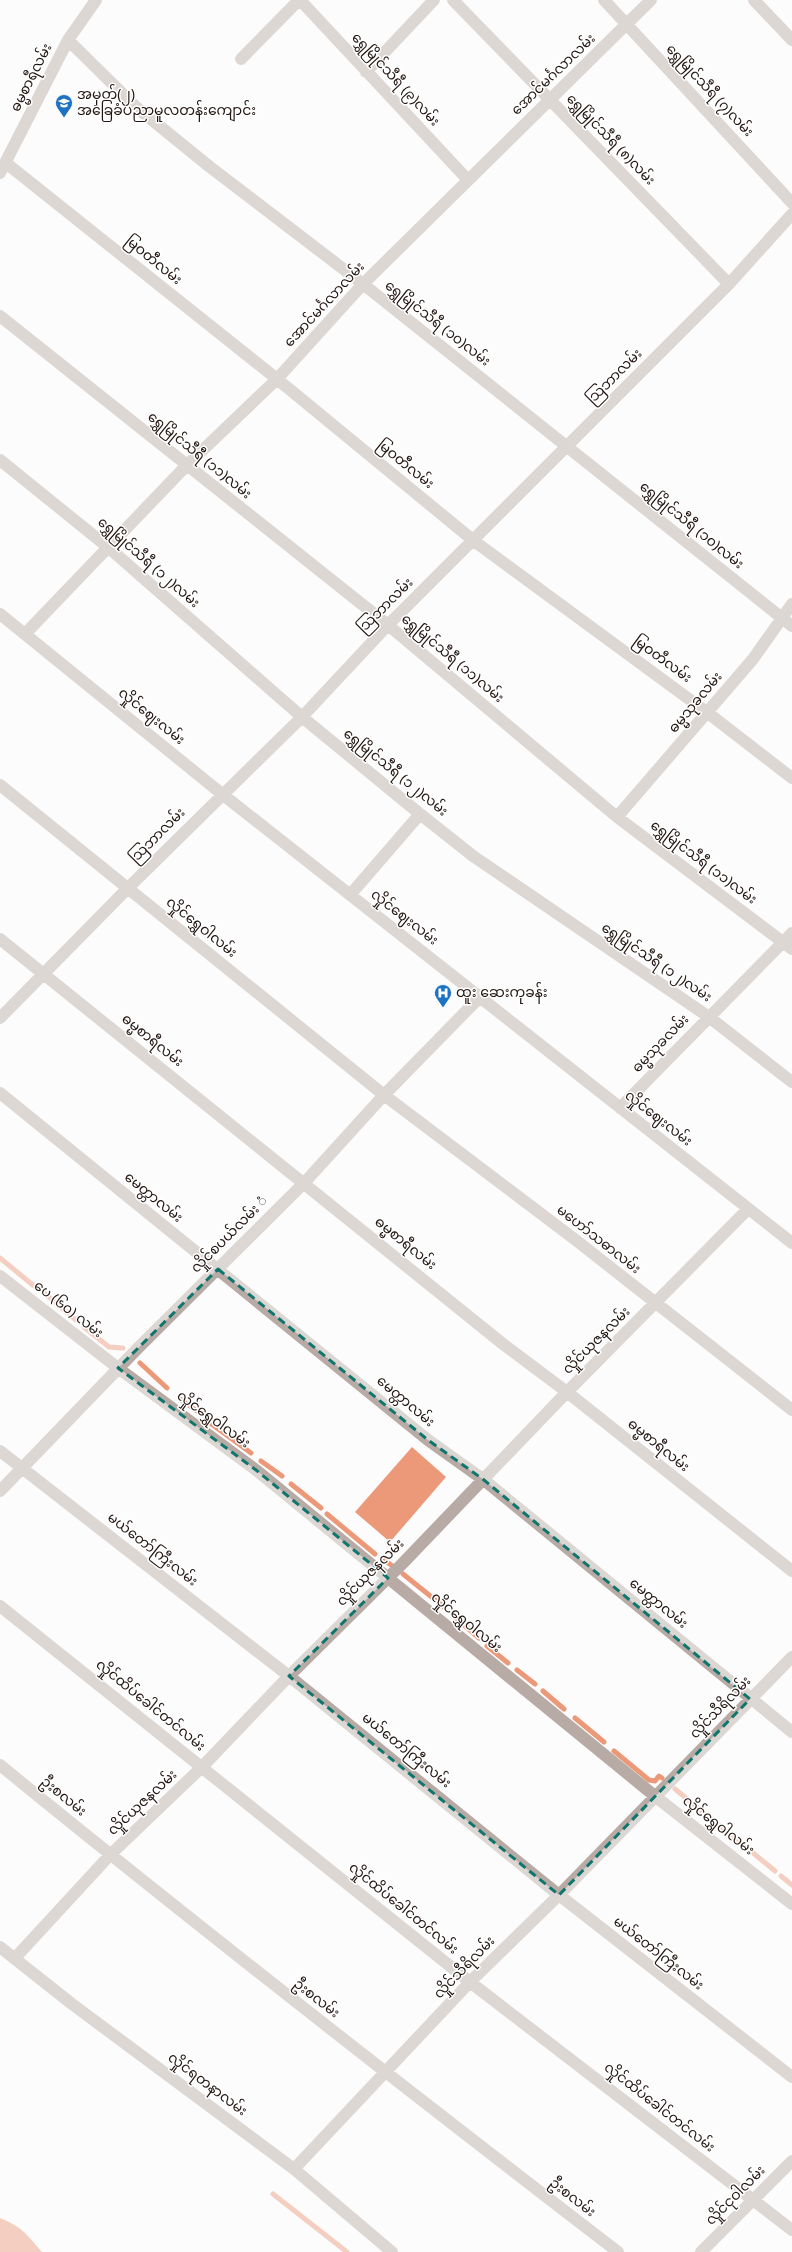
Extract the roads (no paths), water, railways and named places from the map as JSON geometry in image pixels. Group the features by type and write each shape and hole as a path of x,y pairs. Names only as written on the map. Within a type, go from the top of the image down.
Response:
{"street":[{"name":"ဓမ္မစာရီလမ်း","path":"3,168 68,40 96,0"},
{"path":"241,59 300,0"},
{"name":"ရွှေမြိုင်သီရီ (၉)လမ်း","path":"300,0 468,180"},
{"path":"366,72 434,0"},
{"name":"ရွှေမြိုင်သီရီ (၈)လမ်း","path":"453,0 729,284"},
{"name":"ရွှေမြိုင်သီရီ (၇)လမ်း","path":"604,0 792,203"},
{"name":"အောင်မင်္ဂလာလမ်း","path":"25,634 186,466 277,379 363,284 652,0"},
{"path":"754,0 792,40"},
{"name":"ရွှေမြိုင်သီရီ (၁၀)လမ်း","path":"68,40 136,107 210,168 363,284 792,626"},
{"name":"မြဝတီလမ်း","path":"3,168 277,379 474,541 708,713 792,778"},
{"name":"သြဘာလမ်း","path":"0,1018 222,794 302,717 388,625 474,541 729,284 792,214"},
{"name":"ရွှေမြိုင်သီရီ (၁၁)လမ်း","path":"0,316 186,466 388,625 617,817 787,946"},
{"name":"ရွှေမြိုင်သီရီ (၁၂)လမ်း","path":"0,460 109,548 302,717 420,814 474,856 708,1017 792,1082"},
{"name":"ဓမ္မသုခလမ်း","path":"617,817 753,659 781,617 792,604"},
{"name":"လှိုင်ဈေးလမ်း","path":"0,614 222,794 479,998 792,1243"},
{"name":"လှိုင်ရွှေဝါလမ်း","path":"0,785 384,1095"},
{"path":"350,895 420,814"},
{"name":"ဓမ္မသုခလမ်း","path":"620,1108 708,1017 787,946 792,933"},
{"name":"ဓမ္မစာရီလမ်း","path":"0,939 304,1182 503,1344 567,1392 792,1571"},
{"name":"လှိုင်စပယ်လမ်း ံ","path":"0,1491 118,1368 304,1182 384,1095 479,998"},
{"name":"မေတ္တာလမ်း","path":"0,1094 428,1440 484,1480 792,1732"},
{"name":"မဟော်သဓာလမ်း","path":"384,1095 577,1241 655,1304 792,1410"},
{"name":"လှိုင်ယုဇနလမ်း","path":"14,1958 110,1855 202,1768 289,1676 388,1578 484,1480 567,1392 748,1209"},
{"name":"ပေ (၆၀) လမ်း","path":"0,1276 118,1368"},
{"name":"လှိုင်ရွှေဝါလမ်း","path":"118,1368 256,1470 792,1904"},
{"name":"မယ်တော်ကြီးလမ်း","path":"0,1451 289,1676 559,1895 792,2077"},
{"name":"လှိုင်ထိပ်ခေါင်တင်လမ်း","path":"0,1606 470,1982 792,2230"},
{"name":"လှိုင်သီရိလမ်း","path":"294,2169 470,1982 559,1895 792,1657"},
{"name":"ဦးစလမ်း","path":"0,1765 110,1855 386,2073 618,2252"},
{"name":"လှိုင်ရတနာလမ်း","path":"0,1947 294,2169 392,2252"},
{"name":"လှိုင်ငုဝါလမ်း","path":"701,2252 792,2161"}],"waterway":[{"path":"0,1258 34,1286"},
{"path":"43,1292 76,1320"},
{"path":"84,1327 109,1347 123,1348"},
{"path":"140,1363 167,1388"},
{"path":"180,1399 197,1411"},
{"path":"206,1420 251,1453"},
{"path":"261,1461 282,1476"},
{"path":"291,1484 321,1508"},
{"path":"327,1514 375,1554"},
{"path":"384,1560 394,1567"},
{"path":"403,1574 444,1607"},
{"path":"455,1617 479,1638"},
{"path":"487,1646 508,1663"},
{"path":"517,1670 535,1684"},
{"path":"543,1691 564,1709"},
{"path":"575,1718 604,1742"},
{"path":"614,1751 649,1780 655,1781 659,1776 662,1778"},
{"path":"675,1789 726,1831"},
{"path":"734,1837 742,1844"},
{"path":"746,1847 775,1871"},
{"path":"781,1876 792,1885"},
{"path":"273,2194 347,2252"}],"place":[{"name":"အမှတ်(၂) အခြေခံပညာမူလတန်းကျောင်း","path":"64,118"},
{"name":"ထူး ဆေးကုခန်း","path":"443,1008"}]}
